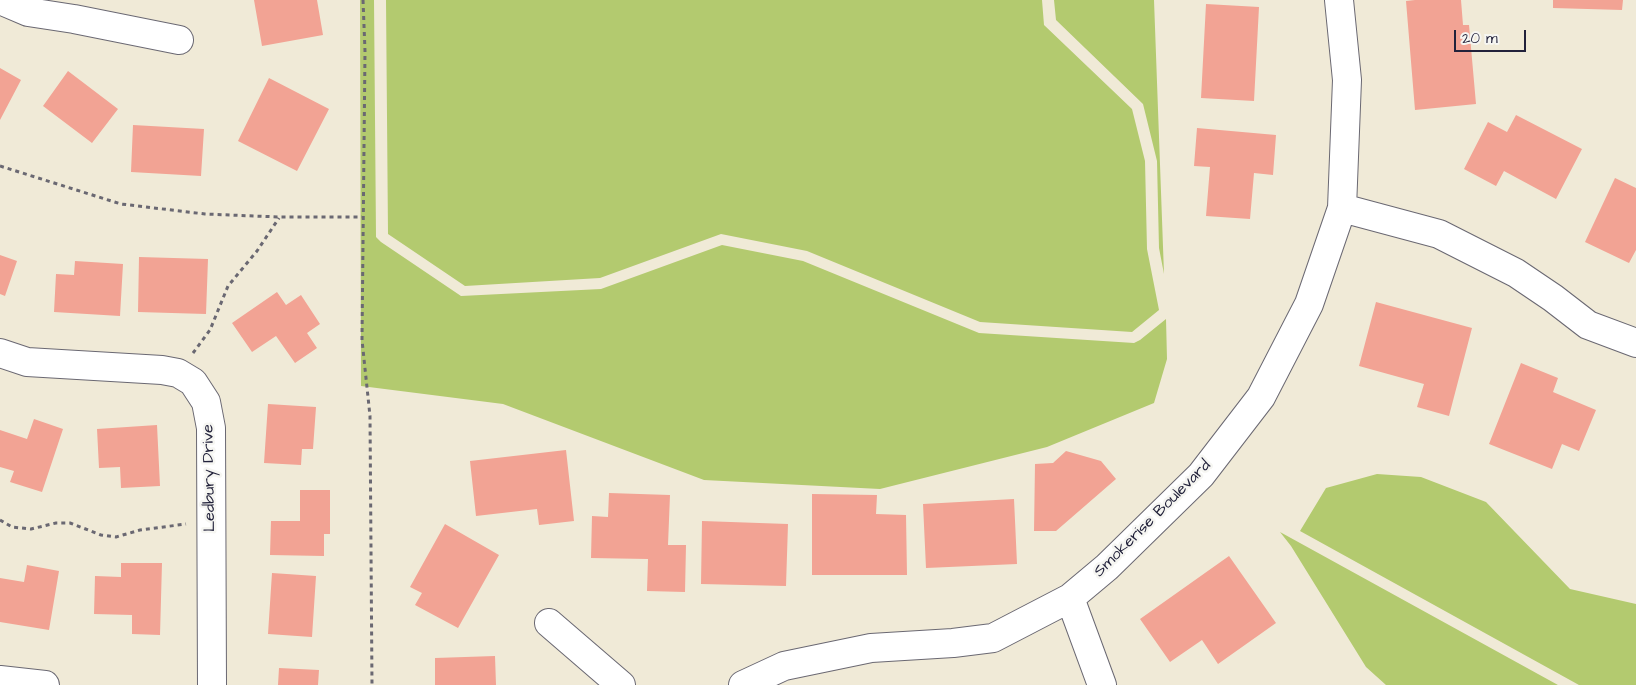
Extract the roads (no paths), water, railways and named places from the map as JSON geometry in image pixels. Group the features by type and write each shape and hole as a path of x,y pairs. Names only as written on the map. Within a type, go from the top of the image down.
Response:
{"street":[{"path":"0,0 28,12 74,19 179,40"},
{"name":"Smokerise Boulevard","path":"743,685 784,666 871,648 953,643 993,638 1070,598 1107,567 1201,475 1260,397 1309,304 1342,208 1347,80 1339,0"},
{"path":"1342,208 1439,234 1516,273 1588,325 1636,342"},
{"name":"Ledbury Drive","path":"0,353 27,362 162,370 178,373 193,382 206,402 211,428 212,685"},
{"path":"1070,598 1102,685"},
{"path":"548,623 621,685"},
{"path":"0,680 45,685"}]}
